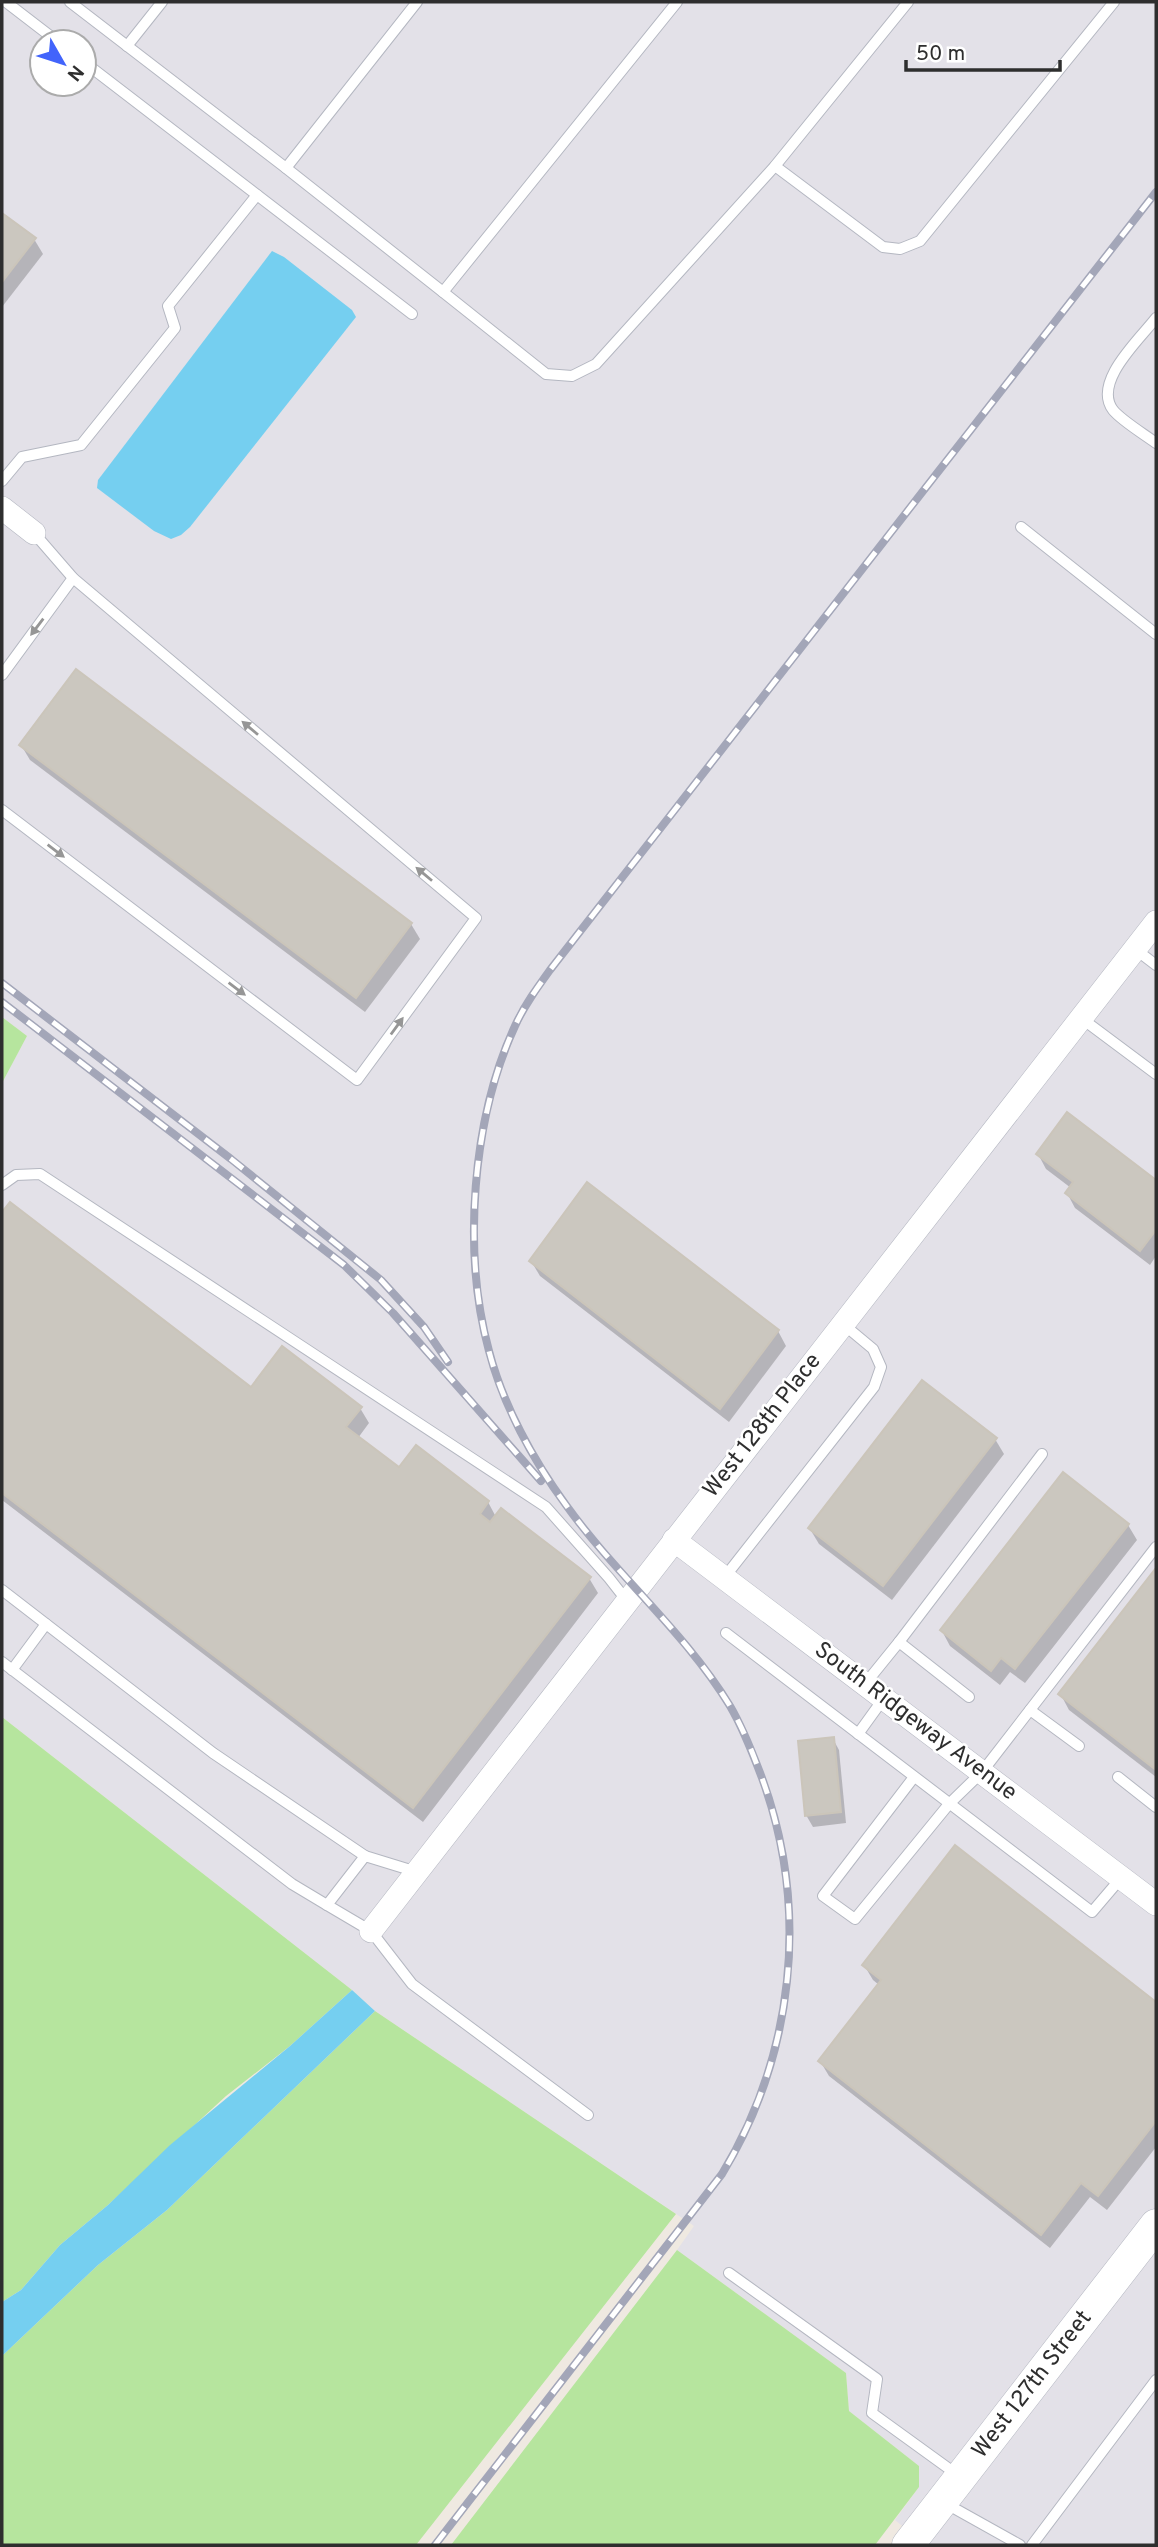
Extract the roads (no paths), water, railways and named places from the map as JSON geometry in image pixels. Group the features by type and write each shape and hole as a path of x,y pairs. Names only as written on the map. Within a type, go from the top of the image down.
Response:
{"main road":[{"name":"West 127th Street","path":"908,2545 1156,2225"}],"street":[{"path":"2,508 34,533"},
{"name":"West 128th Place","path":"371,1931 1156,922"},
{"name":"South Ridgeway Avenue","path":"674,1540 1156,1904"}],"lane":[{"path":"6,2 40,28"},
{"path":"70,2 286,168 546,374 572,376 596,364 775,166 908,2"},
{"path":"127,46 162,2"},
{"path":"286,168 417,2"},
{"path":"443,292 677,2"},
{"path":"775,166 883,247 900,249 920,241 1114,2"},
{"path":"98,73 412,314"},
{"path":"2,481 22,457 82,445 175,328 168,306 257,195"},
{"path":"1156,318 1110,375 1107,393 1113,409 1156,443"},
{"path":"1021,527 1156,634"},
{"path":"2,810 356,1080 476,918 73,578 34,533"},
{"path":"2,675 73,578"},
{"path":"1135,949 1156,965"},
{"path":"1081,1018 1156,1074"},
{"path":"2,1185 16,1175 40,1174 546,1507 627,1601"},
{"path":"724,1578 874,1387 881,1367 873,1349 843,1324"},
{"path":"865,1684 1041,1454"},
{"path":"914,1777 823,1896 855,1919 949,1804 982,1772 1156,1547"},
{"path":"2,1590 213,1753 365,1856 416,1872"},
{"path":"12,1670 46,1624"},
{"path":"726,1633 1092,1912 1121,1878"},
{"path":"899,1642 969,1697"},
{"path":"2,1662 292,1884 371,1931 412,1984 588,2115"},
{"path":"858,1734 884,1698"},
{"path":"1030,1710 1079,1746"},
{"path":"1118,1777 1156,1807"},
{"path":"327,1905 365,1856"},
{"path":"729,2273 877,2379 872,2413 951,2490 1020,2545"},
{"path":"1032,2545 1156,2381"}],"water":[{"path":"272,251 284,257 352,310 356,317 190,527 171,539 154,531 97,488 98,480"},
{"path":"352,1990 375,2011 167,2210 98,2265 2,2356 2,2302 21,2290 60,2245 108,2205 170,2145 290,2046"}],"railway":[{"path":"435,2545 722,2174 746,2128 765,2080 779,2031 787,1981 789,1930 786,1879 777,1828 748,1741 735,1714 712,1679 672,1628 606,1556 554,1488 520,1431 495,1371 481,1312 474,1229 481,1144 500,1063 519,1019 550,970 1156,192"},
{"path":"2,983 231,1159 381,1280 424,1327 448,1362"},
{"path":"2,1002 344,1265 393,1313 541,1481"}]}
